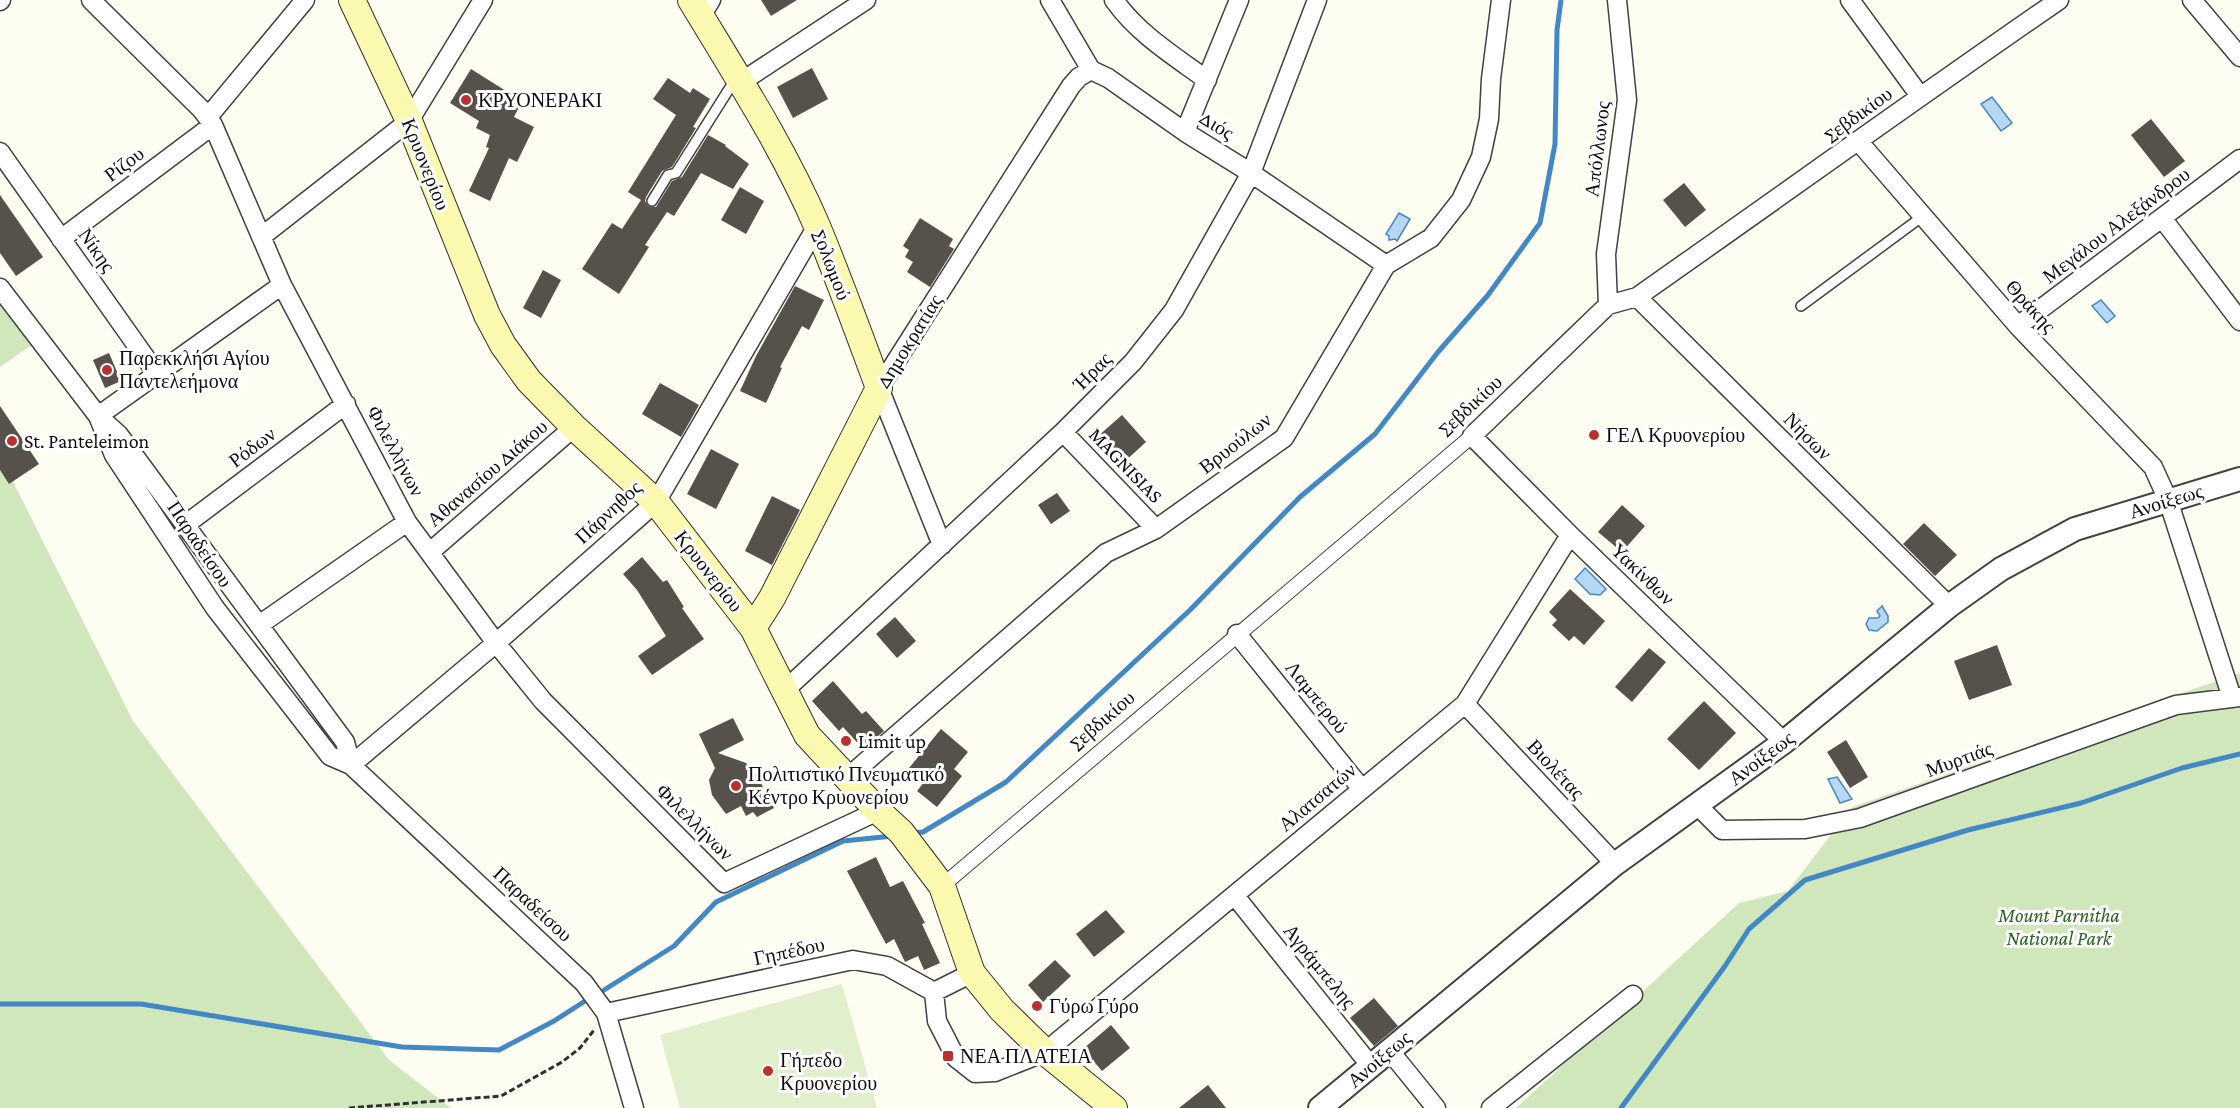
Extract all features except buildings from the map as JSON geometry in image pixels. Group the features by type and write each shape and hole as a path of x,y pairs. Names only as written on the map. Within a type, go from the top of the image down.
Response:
{"main road":[{"name":"Κρυονερίου","path":"352,0 410,121 487,315 503,345 529,381 573,427 656,502 753,628 807,735 878,811 901,832 942,886 972,973 1002,1010 1045,1052 1114,1108"},
{"name":"Σολωμού","path":"701,5 796,182 817,226 879,388"},
{"name":"Δημοκρατίας","path":"753,628 772,598 879,388"}],"street":[{"name":"Φιλελλήνων","path":"91,0 210,121 282,285 408,522 496,643 543,701 724,883 878,811"},
{"name":"Ρίζου","path":"62,239 210,121 305,0"},
{"path":"261,237 410,121 483,0"},
{"path":"739,79 866,0"},
{"path":"1050,0 1091,70"},
{"path":"1114,0 1127,18 1161,47 1207,80"},
{"path":"1185,132 1239,0"},
{"name":"Ήρας","path":"784,691 1063,432 1133,362 1174,310 1251,173 1317,0"},
{"name":"Βρυούλων","path":"847,778 1106,552 1156,529 1284,438 1386,265 1431,238 1461,200 1481,158 1488,119 1501,0"},
{"name":"Απόλλωνος","path":"1608,304 1606,254 1627,100 1617,0"},
{"path":"1850,0 1920,96"},
{"name":"Σεβδικίου","path":"942,886 1472,436 1608,304 1637,297 2059,0"},
{"path":"2192,0 2240,57"},
{"name":"Διός","path":"1091,70 1108,78 1185,132 1251,173 1386,265"},
{"name":"Δημοκρατίας","path":"879,388 1071,86 1079,77 1091,70"},
{"name":"Θράκης","path":"1859,142 2018,326 2153,467 2168,500 2236,698"},
{"name":"Νίκης","path":"0,152 157,374"},
{"name":"Μεγάλου Αλεξάνδρου","path":"2018,326 2240,159"},
{"path":"2162,218 2240,321"},
{"name":"Πάρνηθος","path":"351,765 496,643 656,502 817,226"},
{"path":"98,416 282,285"},
{"name":"Παραδείσου","path":"0,288 98,416 119,435 259,625 345,742 351,765"},
{"name":"Νήσων","path":"1637,297 1948,606"},
{"name":"Σολωμού","path":"879,388 942,545"},
{"name":"Ρόδων","path":"185,525 346,404"},
{"name":"Παραδείσου","path":"98,416 114,455 215,608 330,756 351,765 584,983 606,1013 634,1108"},
{"name":"Αθανασίου Διάκου","path":"430,552 573,427"},
{"name":"MAGNISIAS","path":"1063,432 1156,529"},
{"name":"Υακίνθων","path":"1472,436 1570,535 1784,742"},
{"name":"Ανοίξεως","path":"1320,1108 1615,864 1784,742 1948,606 2001,569 2075,529 2240,478"},
{"name":"Αθανασίου Διάκου","path":"259,625 408,522"},
{"name":"Αλατσατών","path":"934,992 937,1021 956,1058 975,1073 995,1072 1045,1052 1465,704 1570,535"},
{"name":"Λαμπερού","path":"1237,634 1361,788"},
{"name":"Μυρτιάς","path":"1697,805 1722,830 1805,829 1860,818 2176,705 2236,698"},
{"name":"Βιολέτας","path":"1465,704 1615,864"},
{"name":"Αγράμπελης","path":"1235,896 1370,1065"},
{"name":"Γηπέδου","path":"606,1013 854,960 888,966 934,992"},
{"path":"934,992 972,973"},
{"path":"1491,1108 1633,995"},
{"path":"1389,1050 1436,1108"}],"lane":[{"path":"652,201 668,175 676,173 739,79"},
{"path":"1801,306 1923,216"}],"path":[{"path":"349,1108 501,1096 562,1062 580,1048 606,1013"}],"green space":[{"path":"0,295 33,344 0,367"},
{"path":"0,456 133,721 389,1060 451,1108 0,1108"},
{"name":"Mount Parnitha National Park","path":"2240,673 2240,1108 1516,1108 1739,903 1788,891 1852,807"},
{"name":"Γήπεδο Κρυονερίου","path":"842,984 877,1108 680,1108 660,1035"}],"water":[{"path":"1992,97 2012,123 2001,131 1981,104"},
{"path":"1399,213 1410,219 1397,241 1389,240 1386,234"},
{"path":"2101,300 2115,316 2107,323 2092,306"},
{"path":"1585,568 1606,589 1600,595 1590,594 1575,579"},
{"path":"1882,606 1888,616 1888,622 1877,631 1869,630 1866,624 1869,618 1878,618 1880,616 1877,611"},
{"path":"1837,777 1852,799 1840,803 1828,779"}],"waterway":[{"path":"913,833 923,832 1006,782 1190,610 1300,497 1375,434 1438,352 1488,295 1540,223 1555,144 1557,30 1561,0"},
{"path":"1621,1108 1725,966 1749,929 1805,880 1968,830 2081,803 2182,768 2240,754"},
{"path":"604,990 674,946 716,902 843,841 893,836"},
{"path":"0,1004 141,1004 402,1047 499,1050 554,1021 585,1001"}],"place":[{"name":"ΚΡΥΟΝΕΡΑΚΙ","path":"466,100"},
{"name":"Παρεκκλήσι Αγίου Παντελεήμονα","path":"107,370"},
{"name":"ΓΕΛ Κρυονερίου","path":"1594,435"},
{"name":"St. Panteleimon","path":"12,441"},
{"name":"Limit up","path":"846,741"},
{"name":"Πολιτιστικό Πνευματικό Κέντρο Κρυονερίου","path":"736,786"},
{"name":"Γύρω Γύρο","path":"1037,1006"},
{"name":"ΝΕΑ ΠΛΑΤΕΙΑ","path":"948,1056"},
{"name":"Γήπεδο Κρυονερίου","path":"768,1071"}]}
